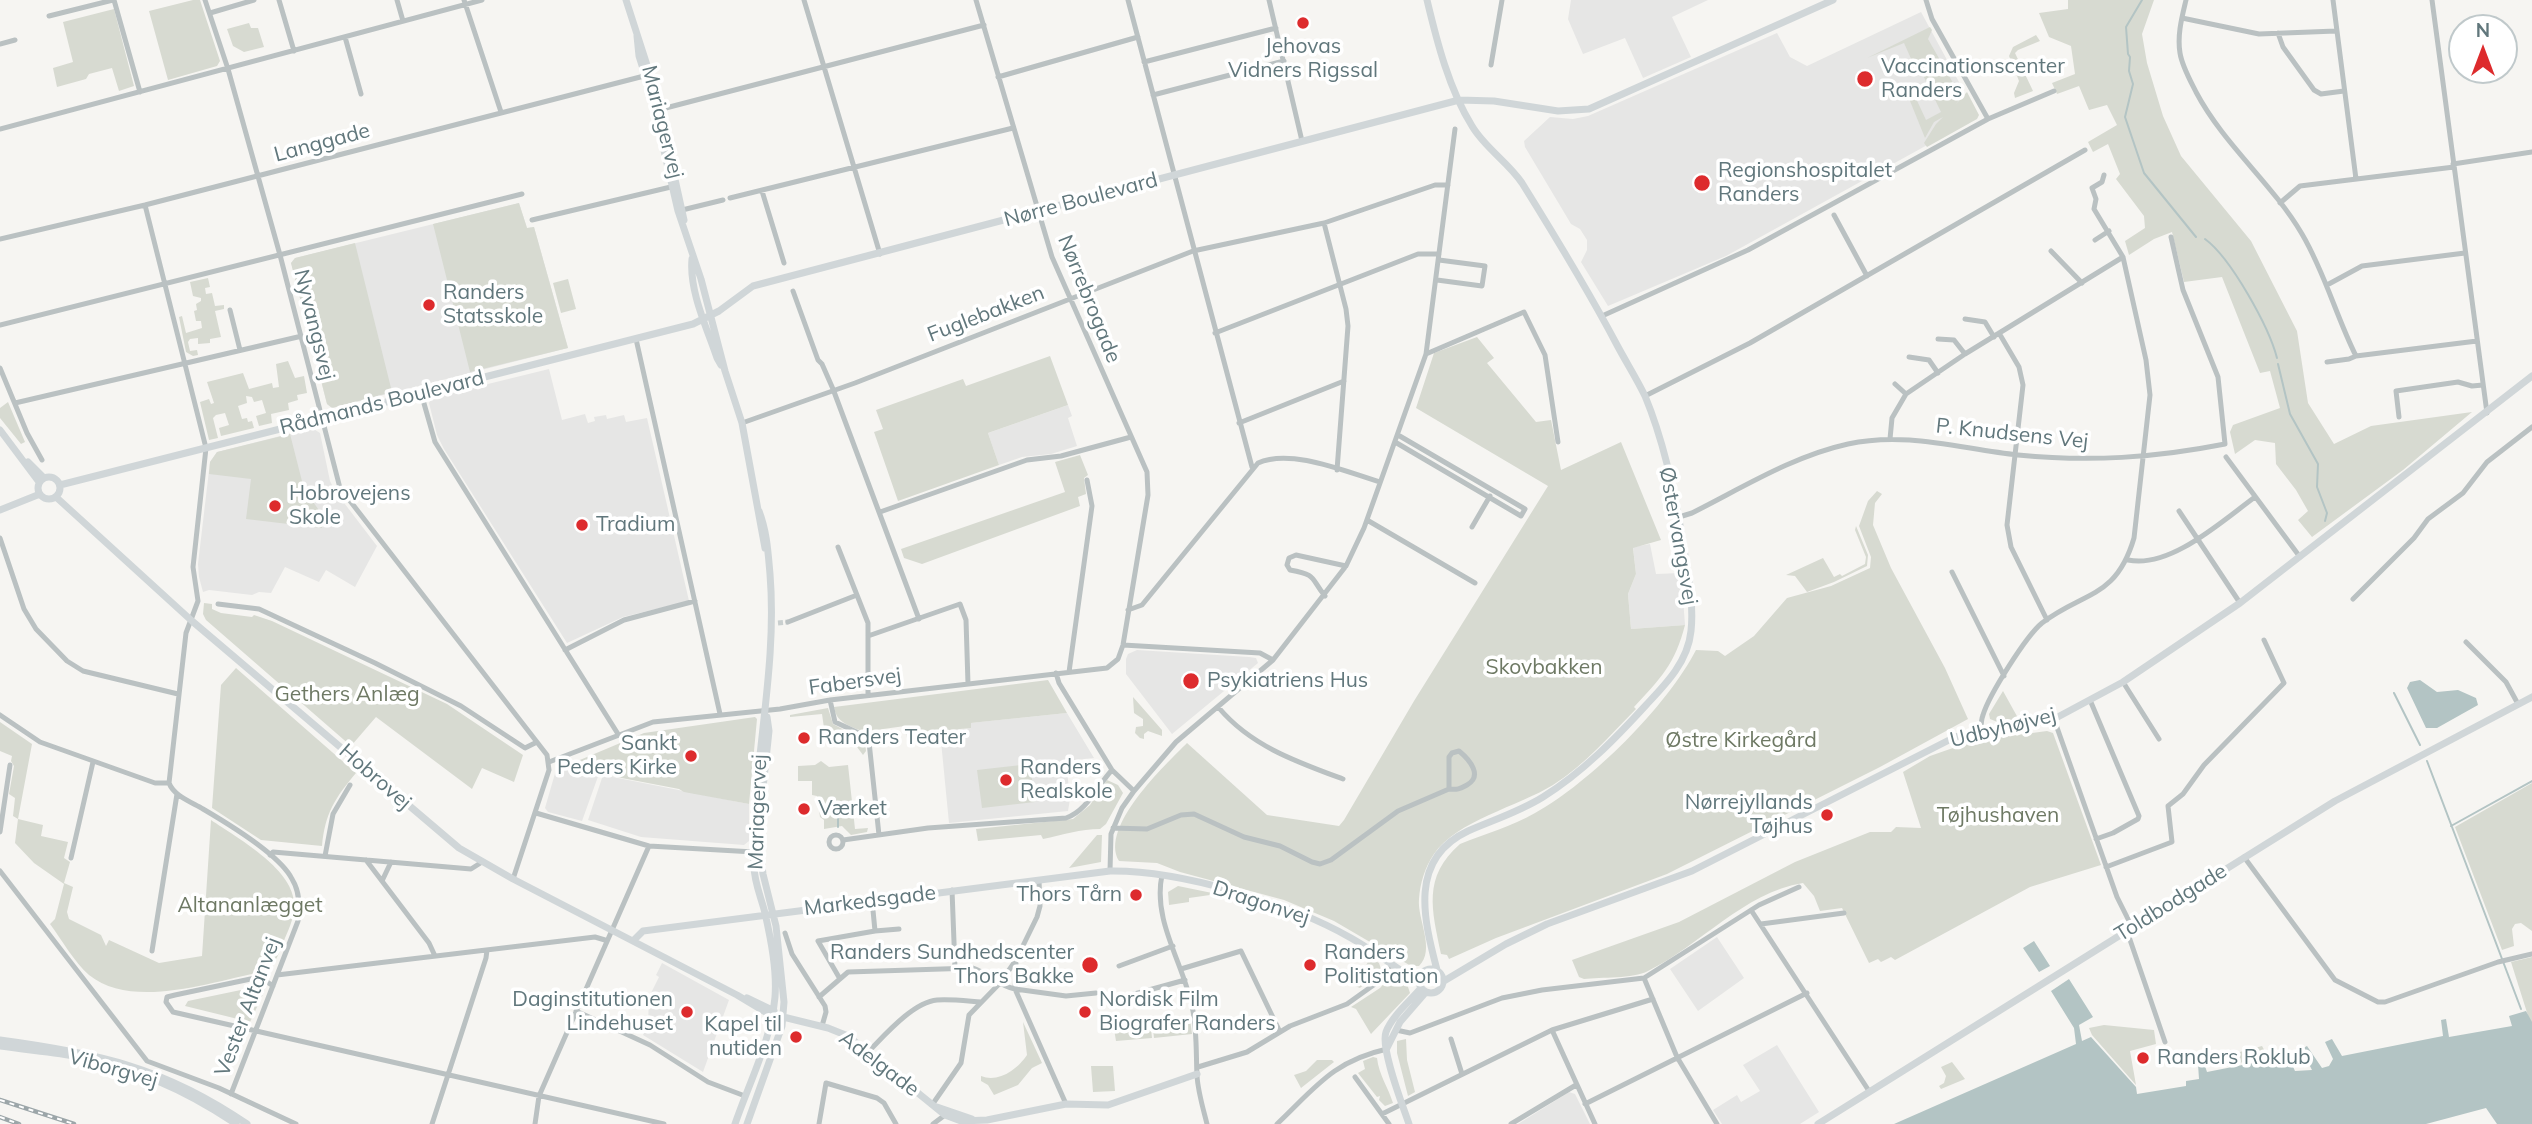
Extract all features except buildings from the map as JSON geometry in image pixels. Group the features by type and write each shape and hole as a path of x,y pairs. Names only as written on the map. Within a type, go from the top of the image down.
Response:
{"street":[{"path":"50,16 114,0 140,92"},
{"name":"Nyvangsvej","path":"205,0 228,69 280,255 340,488 492,681 547,755 549,762"},
{"path":"210,13 254,0"},
{"path":"279,0 294,51"},
{"path":"397,0 403,21"},
{"path":"0,130 464,2 482,0"},
{"name":"Mariagervej","path":"626,0 657,110 692,258 701,279 707,317 742,423 759,511 766,530 775,623 755,802 754,852 755,880 765,914 774,965 773,1012 735,1124"},
{"path":"804,0 880,254"},
{"path":"977,1 985,0"},
{"path":"1128,0 1252,467"},
{"path":"1269,0 1302,141"},
{"path":"1492,65 1502,0"},
{"name":"Nørre Boulevard","path":"707,317 753,286 1459,100 1494,101 1558,111 1589,109 1833,0"},
{"path":"1926,0 1932,19 1988,119"},
{"path":"2186,0 2180,53 2191,83 2213,120 2300,231 2328,285 2356,356"},
{"path":"2432,0 2487,414"},
{"name":"Nørrebrogade","path":"977,1 1052,257 1147,472 1149,483 1128,610"},
{"name":"Østervangsvej","path":"1429,1 1433,28 1459,100 1477,133 1520,179 1602,316 1645,396 1668,468 1679,517 1692,612 1688,649 1678,668 1591,763 1522,809 1465,833 1444,849 1435,860 1425,885 1424,914 1438,974"},
{"path":"2333,1 2356,179"},
{"path":"464,2 501,112"},
{"path":"2182,18 2244,32 2336,31"},
{"path":"657,110 984,24"},
{"path":"1144,62 1276,28"},
{"path":"2278,33 2283,47 2314,90 2321,94 2344,91"},
{"path":"345,37 360,94"},
{"path":"999,77 1138,37"},
{"path":"0,44 15,40"},
{"path":"1153,95 1284,61"},
{"name":"Langgade","path":"0,239 145,205 648,75"},
{"path":"1602,316 1748,250 1988,119 2054,91"},
{"path":"730,198 1013,128"},
{"path":"1110,871 1109,845 1112,828 1134,791 1176,742 1273,660 1346,566 1367,520 1426,354 1455,129"},
{"path":"1645,396 1750,343 2085,150"},
{"path":"2280,203 2300,187 2454,166 2532,152"},
{"path":"1981,731 1983,712 2030,635 2047,620 2102,590 2117,575 2127,559 2135,533 2150,405 2150,381 2123,257 2094,209 2096,199 2092,188 2102,182 2104,175"},
{"name":"Fuglebakken","path":"742,423 1193,251 1324,223 1435,185 1448,185"},
{"path":"532,220 676,186"},
{"path":"762,191 783,263"},
{"path":"0,325 522,194"},
{"path":"681,210 723,200"},
{"path":"0,715 40,742 155,783 169,783 186,633 198,601 193,567 206,448 145,205"},
{"path":"1834,215 1867,276"},
{"path":"1324,223 1348,326 1337,470"},
{"path":"2095,240 2109,231"},
{"name":"P. Knudsens Vej","path":"1679,517 1816,453 1848,444 1890,439 1925,440 2067,459 2144,457 2225,444 2218,377 2183,289 2171,237"},
{"path":"2051,251 2082,282"},
{"path":"2328,285 2362,266 2465,253"},
{"path":"1215,333 1418,254 1485,266 1482,286 1437,281"},
{"path":"1890,439 1892,418 1906,394 1965,354 2123,257"},
{"path":"793,291 818,360 833,389 919,619"},
{"path":"230,310 240,350"},
{"path":"1426,354 1524,312 1545,355 1558,442"},
{"name":"Rådmands Boulevard","path":"60,485 636,339 707,317"},
{"path":"1965,319 1985,322 1997,335 2022,376 2008,536 2011,548 2047,620"},
{"path":"15,403 302,336"},
{"path":"636,339 720,714"},
{"path":"1938,339 1954,340 1965,354"},
{"path":"2327,362 2477,341"},
{"path":"1909,357 1929,360 1938,373"},
{"path":"0,368 27,433 42,460"},
{"name":"Udbyhøjvej","path":"1438,974 1458,972 1547,924 1692,872 1955,737 2054,719 2090,701 2123,682 2240,603 2487,414 2532,376"},
{"path":"1239,423 1344,381"},
{"path":"2399,416 2396,391 2458,382 2472,386 2483,385"},
{"path":"1895,384 1906,394"},
{"path":"421,393 435,442 618,734"},
{"path":"2353,599 2414,538 2428,519 2463,493 2487,462 2532,427"},
{"path":"0,430 42,480 40,494"},
{"path":"1395,442 1521,516 1523,513 1525,509 1398,435"},
{"path":"880,512 1027,460 1061,456 1131,437"},
{"path":"1273,660 1259,653 1123,645 1128,610 1142,605 1252,467 1266,459 1284,457 1380,482"},
{"path":"2226,457 2300,557"},
{"path":"40,494 46,499 56,497 60,492 60,485 52,477 42,480"},
{"path":"1069,672 1092,506 1087,480"},
{"path":"1472,527 1493,490"},
{"path":"0,510 40,494"},
{"name":"Hobrovej","path":"56,497 192,621 440,834 513,879 773,1012"},
{"path":"2127,559 2156,559 2198,538 2255,497"},
{"path":"2179,511 2240,603"},
{"path":"1367,520 1475,583"},
{"path":"0,538 24,609 36,629 67,661 83,671 178,694"},
{"path":"838,547 868,623 868,695"},
{"path":"1325,596 1315,579 1290,570 1287,565 1289,558 1296,555 1346,566"},
{"path":"1952,572 2004,676"},
{"path":"788,622 856,595"},
{"path":"565,650 624,620 695,601"},
{"path":"218,604 258,609 461,706 525,748 537,742"},
{"path":"868,636 960,604 966,620 968,684"},
{"path":"2106,867 2172,842 2168,806 2183,794 2204,765 2284,683 2264,640"},
{"path":"2466,642 2506,682 2518,704"},
{"name":"Fabersvej","path":"549,762 653,722 1107,668 1118,659 1123,645"},
{"path":"1056,673 1059,683 1112,770 1134,791"},
{"path":"2123,682 2159,739"},
{"name":"Toldbodgade","path":"1818,1124 2335,801 2532,697"},
{"path":"830,700 835,722 863,735 869,742 879,835"},
{"path":"2090,701 2139,816 2113,834 2096,839"},
{"path":"1219,708 1226,717 1273,752 1343,779"},
{"name":"Mariagervej","path":"767,709 769,730 760,816 760,850 762,874 774,913 784,1016"},
{"path":"2054,719 2129,929 2165,1042"},
{"path":"1112,828 1147,829 1181,815 1194,814 1320,864 1331,860 1398,811 1449,789 1458,790 1473,782 1473,768 1459,751 1452,752 1449,757 1449,789"},
{"path":"71,858 93,762"},
{"path":"513,879 536,813 549,762"},
{"path":"0,832 10,765"},
{"path":"843,840 1075,815 1112,770"},
{"name":"Vester Altanvej","path":"169,783 177,794 222,820 285,867 293,880 300,906 298,921 231,1094"},
{"path":"325,856 333,814 350,785"},
{"path":"152,951 177,794"},
{"path":"536,813 649,845 754,852"},
{"path":"535,1124 539,1096 605,940 649,845"},
{"path":"270,855 273,852 471,869 482,862"},
{"path":"2244,857 2334,980 2378,1002 2385,1002 2498,962 2532,954"},
{"path":"366,860 429,943 435,956"},
{"path":"382,881 391,862"},
{"path":"0,871 129,1039 153,1065 200,1080 296,1124"},
{"name":"Markedsgade","path":"634,940 643,931 1110,871"},
{"name":"Dragonvej","path":"1110,871 1162,875 1266,901 1304,914 1350,937 1422,984"},
{"path":"1162,875 1158,891 1160,911 1185,980 1194,1015 1197,1071 1207,1124"},
{"path":"932,1105 961,1063 969,1015 1000,983 1016,960 1040,906 1039,880"},
{"path":"1396,1030 1407,1033 1502,998 1542,990 1644,978 1751,910 1799,887"},
{"path":"952,890 955,968"},
{"path":"872,900 875,931"},
{"path":"1751,910 1870,1091"},
{"path":"1761,923 1844,914"},
{"path":"840,979 818,941 900,929"},
{"path":"785,933 792,954 826,1012 822,1026"},
{"path":"277,975 595,937 605,940"},
{"path":"1119,966 1173,946"},
{"path":"432,1124 487,950"},
{"path":"1181,969 1241,951 1280,1032"},
{"path":"1016,960 1015,989 1066,1104"},
{"path":"933,1124 946,1113 961,1121 972,1122 1066,1104 1108,1105 1247,1052 1280,1032 1347,1004 1363,995 1392,964"},
{"path":"819,997 848,972 955,968 979,970 1015,989 1066,996 1096,993"},
{"path":"1422,984 1438,992 1438,974"},
{"path":"1407,1120 1385,1040 1388,1028 1422,984 1438,974"},
{"path":"273,986 260,977 166,999 173,1012 664,1124"},
{"path":"1644,978 1677,1057 1717,1124"},
{"path":"1120,998 1185,980"},
{"path":"1387,1049 1422,984"},
{"path":"1585,1104 1807,993"},
{"path":"1382,1114 1552,1030 1653,999"},
{"path":"868,1052 903,1018 924,1003 937,1000 981,1002"},
{"path":"576,1011 650,1045 708,1082 745,1096"},
{"name":"Adelgade","path":"773,1012 848,1036 932,1105 946,1113"},
{"path":"747,1124 784,1016"},
{"path":"1552,1030 1595,1124"},
{"path":"1451,1039 1462,1074"},
{"name":"Viborgvej","path":"0,1040 72,1050 114,1060 167,1079 220,1109"},
{"name":"Viborgvej","path":"0,1046 71,1055 119,1067 220,1109"},
{"path":"1277,1124 1331,1072 1359,1056 1387,1049"},
{"path":"1354,1077 1389,1124"},
{"path":"819,1124 826,1083 877,1098 884,1103 896,1124"},
{"path":"1511,1124 1576,1084"},
{"path":"220,1109 236,1124"},
{"path":"220,1109 247,1124"}],"shaded area":[{"path":"1571,0 1708,0 1672,17 1691,57 1643,78 1625,38 1583,54 1568,19"},
{"name":"Regionshospitalet Randers","path":"1921,12 1978,117 1726,256 1608,306 1581,262 1587,250 1587,240 1580,229 1571,224 1524,141 1550,117 1573,119 1588,116 1777,33 1790,57 1807,66"},
{"name":"Randers Statsskole","path":"519,203 527,228 534,227 568,348 332,408 327,404 291,263 295,258"},
{"name":"Tradium","path":"549,369 562,420 585,414 588,423 595,421 594,417 606,415 607,419 624,415 626,422 647,418 689,601 623,617 567,643 444,449 437,435 429,403 431,398"},
{"path":"1068,405 1072,416 1068,418 1077,446 1051,454 1022,457 999,465 988,433"},
{"name":"Hobrovejens Skole","path":"312,428 320,433 330,481 335,491 377,546 355,587 326,570 319,582 285,567 271,593 259,592 252,595 209,590 203,592 198,564 210,462 217,452"},
{"path":"1650,544 1656,574 1681,573 1685,625 1631,629 1628,594 1636,574 1633,547"},
{"path":"1137,650 1249,657 1256,658 1258,663 1172,734 1126,674 1128,654"},
{"path":"2420,680 2437,692 2458,690 2476,698 2478,705 2437,728 2426,728 2407,688 2410,682"},
{"name":"Randers Realskole","path":"1067,713 1094,758 1066,761 1070,799 1068,811 949,823 940,731 971,728 971,723"},
{"path":"560,766 600,771 582,821 548,812 545,808 556,770"},
{"path":"603,775 749,804 749,841 744,845 641,837 588,820"},
{"path":"1717,937 1744,978 1698,1011 1670,969"},
{"path":"2034,941 2050,966 2039,972 2023,948"},
{"name":"Daginstitutionen Lindehuset","path":"662,963 729,1000 703,1072 643,1035 648,1024 649,997 659,977 656,975"},
{"path":"2069,979 2093,1017 2079,1025 2082,1041 2091,1037 2136,1087 2137,1094 2186,1086 2186,1081 2199,1079 2198,1064 2204,1063 2207,1072 2288,1056 2295,1071 2312,1070 2301,1049 2307,1046 2322,1068 2329,1066 2333,1059 2325,1042 2332,1039 2342,1056 2443,1036 2441,1020 2446,1019 2449,1037 2512,1026 2509,1016 2526,1011 2532,1022 2532,1124 2497,1124 2486,1108 2426,1124 1894,1124 2076,1044 2074,1028 2051,991"},
{"path":"1777,1045 1819,1112 1800,1124 1722,1124 1713,1110 1737,1095 1741,1102 1760,1091 1743,1065"},
{"path":"1569,1092 1575,1094 1590,1124 1518,1124"}],"green space":[{"path":"200,0 220,61 217,66 168,80 149,11"},
{"path":"2068,0 2154,0 2142,34 2147,63 2163,116 2181,156 2251,241 2297,331 2308,403 2334,444 2371,426 2472,412 2403,470 2312,537 2298,520 2308,511 2276,464 2275,443 2255,440 2235,454 2230,432 2233,425 2280,408 2270,371 2260,373 2222,277 2184,282 2172,232 2154,239 2129,255 2125,241 2145,228 2144,216 2116,179 2120,174 2108,144 2093,152 2088,142 2117,125 2107,105 2089,110 2079,86 2057,94 2052,83 2075,74 2071,46 2049,37 2039,13 2068,9"},
{"path":"114,9 134,86 119,91 112,68 57,87 53,68 73,62 63,22"},
{"path":"249,23 251,28 258,28 264,47 244,52 233,46 227,29"},
{"path":"1930,27 1932,30 1928,39 1961,97 1956,104 1967,92 1979,115 1977,119 1927,147 1924,143 1943,117 1934,122 1925,138 1908,96 1913,92 1926,120 1941,112 1921,71 1917,72 1904,43 1867,58"},
{"path":"2036,35 2040,41 2015,53 2033,91 2015,98 2014,93 2019,81 2009,56 2013,47"},
{"path":"519,203 527,228 534,227 568,348 470,372 433,224"},
{"path":"355,243 392,392 332,408 327,404 291,263 295,258"},
{"path":"208,278 210,287 205,288 206,294 212,293 215,306 224,305 224,309 215,311 221,337 210,339 210,343 198,344 198,338 190,339 190,351 197,350 198,355 193,356 186,352 179,317 182,316 186,333 202,328 201,321 196,321 194,311 197,310 196,304 201,298 193,296 190,282"},
{"path":"568,279 576,309 561,313 553,283"},
{"name":"Skovbakken","path":"1477,337 1494,358 1487,363 1536,422 1551,420 1561,470 1621,442 1661,540 1633,548 1636,574 1628,594 1631,629 1685,625 1677,650 1666,670 1634,707 1636,709 1576,768 1539,793 1472,823 1444,842 1434,854 1422,881 1419,907 1426,952 1419,966 1411,966 1334,921 1284,900 1180,872 1157,863 1119,861 1115,847 1118,831 1126,815 1151,781 1187,743 1267,815 1339,826 1344,820 1414,701 1548,486 1416,408 1434,353"},
{"path":"1050,356 1068,405 988,433 999,465 898,501 874,432 883,429 876,410 963,379 966,386"},
{"path":"288,361 295,378 304,376 307,393 297,395 298,400 288,403 289,410 271,414 272,423 259,426 256,416 266,413 262,400 254,402 252,397 246,396 247,403 238,406 242,419 252,421 254,428 221,436 219,428 229,425 225,413 216,415 213,418 218,438 209,440 200,402 209,399 211,404 214,403 207,382 243,373 249,389 272,383 273,388 279,387 276,364"},
{"path":"8,402 25,442 21,444 0,418 0,408"},
{"path":"290,434 304,489 323,516 322,528 246,519 251,479 209,474 210,462 217,452"},
{"path":"1080,455 1088,475 1084,478 1086,494 1078,497 1080,506 922,564 904,558 901,549 1065,492 1055,462"},
{"name":"Østre Kirkegård","path":"1877,491 1882,494 1875,503 1873,525 1891,568 1945,668 1968,719 1880,767 1667,874 1496,938 1449,959 1447,955 1441,954 1433,895 1440,869 1448,856 1460,844 1526,818 1557,799 1603,763 1666,695 1696,650 1718,651 1725,656 1754,636 1787,598 1831,586 1870,568 1871,557 1859,526 1868,501"},
{"path":"1856,526 1868,555 1867,566 1807,592 1795,576 1786,575 1823,558 1834,577 1840,574 1842,576 1865,564 1866,557 1855,530"},
{"name":"Gethers Anlæg","path":"204,603 212,604 212,609 221,613 252,617 254,615 272,621 447,704 523,755 514,782 482,768 472,789 376,717 351,746 206,620 203,614"},
{"name":"Altananlægget","path":"236,668 356,773 332,806 322,846 261,840 212,808 221,685"},
{"path":"1048,680 1067,713 971,723 971,728 938,731 938,737 911,740 907,738 905,726 876,730 870,734 843,722 838,718 834,707"},
{"path":"2003,691 2018,718 2017,722 2000,723 1990,719 1989,714"},
{"path":"1133,697 1162,730 1162,736 1148,731 1144,734 1144,739 1135,733 1136,727 1143,726 1143,719 1134,713"},
{"path":"828,708 833,724 865,741 866,751 863,755 857,747 824,728 822,714 790,717"},
{"path":"755,717 757,719 749,804 568,765 644,733"},
{"path":"0,722 32,744 18,819 13,816 15,798 9,794 14,766 12,756 0,751"},
{"name":"Tøjhushaven","path":"2047,731 2053,733 2101,865 2030,887 1895,960 1891,957 1881,962 1878,959 1869,963 1842,908 1820,911 1814,896 1803,883 1761,897 1642,974 1584,979 1579,977 1572,960 1679,922 1795,862 1870,832 1891,832 1896,827 1921,828 1903,772 1930,756 1973,741"},
{"path":"821,761 829,767 848,765 855,829 868,828 867,832 851,835 842,826 824,829 817,796 812,795 812,781 798,781 798,766 815,765"},
{"path":"1030,764 1035,802 982,808 977,770"},
{"path":"1107,780 1118,785 1123,793 1106,824 1100,829 1043,839 1041,835 978,841 976,829 1073,819 1090,805"},
{"path":"2532,783 2532,931 2521,923 2515,924 2512,929 2514,946 2502,950 2455,827"},
{"name":"Altananlægget","path":"18,819 43,825 41,836 68,842 64,858 70,862 64,883 73,887 67,912 69,919 101,935 106,946 109,940 159,963 202,956 211,820 261,855 284,877 291,889 293,916 279,954 270,966 261,972 196,987 149,992 127,991 107,985 84,970 50,924 55,919 64,884 34,863 15,843"},
{"path":"1097,835 1102,835 1101,862 1069,868"},
{"path":"1178,886 1217,894 1189,898 1189,902 1169,905 1168,892"},
{"path":"2532,957 2532,1022 2530,1022 2511,962"},
{"path":"1370,958 1379,963 1381,969 1360,988 1355,986"},
{"path":"1392,975 1406,981 1410,993 1371,1034 1356,1009 1351,1007 1380,988"},
{"path":"260,986 265,990 250,1022 185,1006 188,1001"},
{"path":"1121,1016 1123,1030 1126,1032 1151,1029 1152,1038 1116,1041 1112,1017"},
{"path":"1184,1019 1190,1019 1192,1034 1154,1038 1153,1029 1183,1025"},
{"path":"1023,1022 1042,1063 1032,1068 1018,1085 994,1095 988,1085 981,1081 981,1076 994,1078 1007,1074 1027,1055"},
{"path":"2104,1025 2154,1030 2156,1044 2130,1051 2136,1085 2092,1035 2089,1028"},
{"path":"1406,1039 1407,1060 1415,1092 1408,1096 1397,1053 1397,1041"},
{"path":"2262,1046 2268,1057 2239,1063 2236,1053"},
{"path":"1377,1058 1393,1103 1385,1106 1379,1100 1380,1096 1377,1097 1358,1073 1365,1069 1363,1061"},
{"path":"1317,1060 1334,1062 1301,1088 1294,1075 1306,1071"},
{"path":"1952,1062 1965,1079 1941,1089 1939,1086 1944,1083 1946,1076 1941,1067"},
{"path":"1091,1066 1113,1066 1115,1091 1093,1092"}],"waterway":[{"path":"2142,0 2126,27 2129,71 2133,84 2125,117 2144,173 2196,237"},
{"path":"2205,239 2226,261 2248,294 2277,358"},
{"path":"2278,364 2290,414 2318,464 2317,487 2327,513 2325,521"},
{"path":"2394,693 2420,745"},
{"path":"2427,761 2521,1009"},
{"path":"2451,826 2532,781"},
{"path":"838,814 839,804"},
{"path":"838,817 838,827"}],"tunnel":[{"path":"778,623 788,622"}],"railway":[{"path":"0,1100 74,1124"},
{"path":"0,1117 19,1124"}],"place":[{"name":"Jehovas Vidners Rigssal","path":"1303,23"},
{"name":"Vaccinationscenter Randers","path":"1865,79"},
{"name":"Regionshospitalet Randers","path":"1702,183"},
{"name":"Randers Statsskole","path":"429,305"},
{"name":"Hobrovejens Skole","path":"275,506"},
{"name":"Tradium","path":"582,525"},
{"name":"Psykiatriens Hus","path":"1191,681"},
{"name":"Randers Teater","path":"804,738"},
{"name":"Sankt Peders Kirke","path":"691,756"},
{"name":"Randers Realskole","path":"1006,780"},
{"name":"Værket","path":"804,809"},
{"name":"Nørrejyllands Tøjhus","path":"1827,815"},
{"name":"Thors Tårn","path":"1136,895"},
{"name":"Randers Sundhedscenter Thors Bakke","path":"1090,965"},
{"name":"Randers Politistation","path":"1310,965"},
{"name":"Daginstitutionen Lindehuset","path":"687,1012"},
{"name":"Nordisk Film Biografer Randers","path":"1085,1012"},
{"name":"Kapel til nutiden","path":"796,1037"},
{"name":"Randers Roklub","path":"2143,1058"}]}
